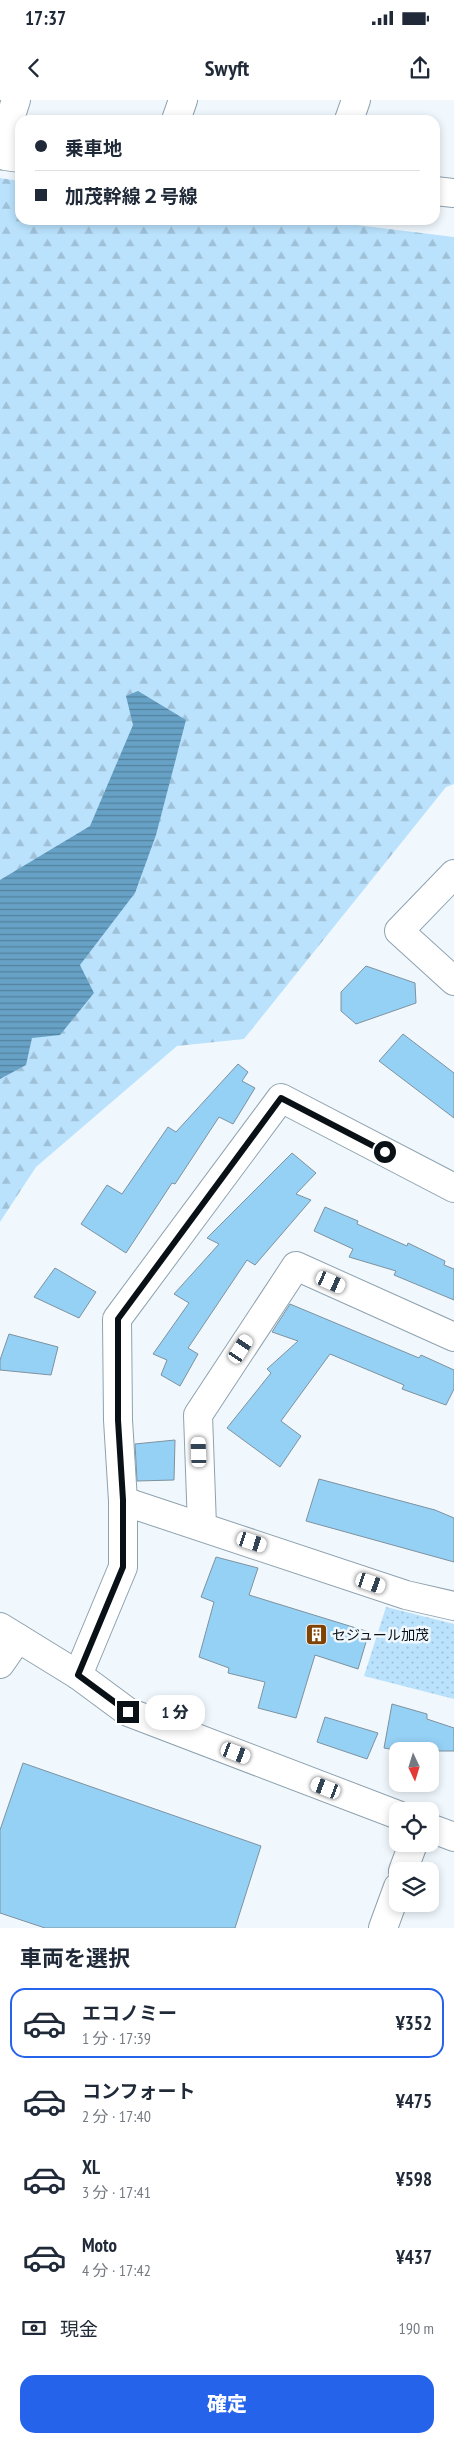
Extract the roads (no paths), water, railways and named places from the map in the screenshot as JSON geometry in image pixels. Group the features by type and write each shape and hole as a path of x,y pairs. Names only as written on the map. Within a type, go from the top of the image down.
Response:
{"street":[{"path":"15,157 5,156 0,150 16,100"},
{"path":"178,115 182,100"},
{"path":"351,115 356,100"},
{"path":"440,192 454,193"},
{"path":"454,874 399,931 454,981"},
{"path":"78,1675 123,1567 123,1500 118,1420 118,1319 281,1098 454,1188"},
{"path":"202,1526 198,1415 296,1266 454,1337"},
{"path":"123,1500 406,1595 454,1606"},
{"path":"0,1664 9,1633 78,1675 128,1712 389,1812"},
{"path":"439,1831 454,1837"},
{"path":"383,1928 389,1912"}],"place":[{"name":"セジュール加茂","path":"316,1635"}]}
